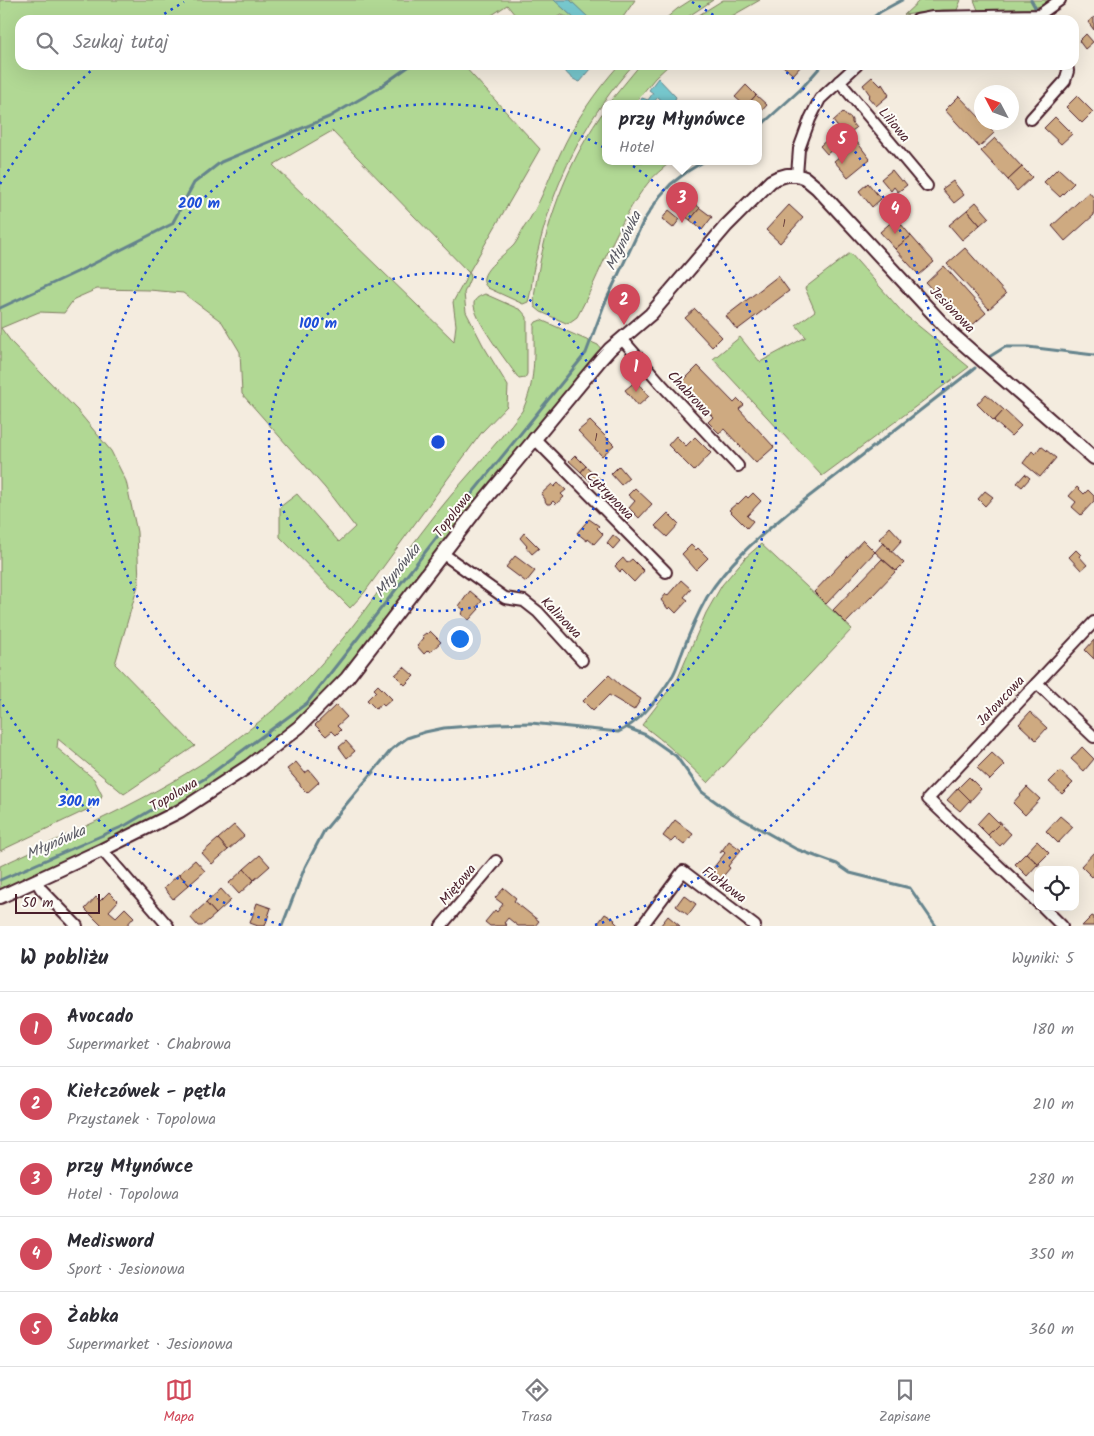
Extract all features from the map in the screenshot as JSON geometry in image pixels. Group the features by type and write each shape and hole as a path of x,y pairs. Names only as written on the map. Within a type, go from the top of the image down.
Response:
{"street":[{"path":"1046,15 1060,0"},
{"path":"797,175 799,149 810,119 820,100 851,70"},
{"path":"1031,119 1065,82 1068,70"},
{"name":"Liliowa","path":"839,81 927,186"},
{"name":"Topolowa","path":"0,897 102,850 180,811 249,766 299,727 348,678 442,553 534,438 601,359 651,314 704,251 760,191 777,178 797,175"},
{"name":"Jesionowa","path":"797,175 805,178 817,188 952,334 1094,458"},
{"name":"Chabrowa","path":"622,339 738,466"},
{"name":"Cytrynowa","path":"534,438 666,572"},
{"name":"Kalinowa","path":"442,553 505,598 524,601 538,612 582,660"},
{"name":"Jałowcowa","path":"1034,899 928,799 1094,622"},
{"path":"1037,683 1094,737"},
{"path":"102,850 168,926"},
{"name":"Miętowa","path":"441,926 496,861"},
{"name":"Fiołkowa","path":"642,926 683,871 755,926"},
{"path":"36,880 41,889 77,926"},
{"path":"1046,911 1062,926"}],"green space":[{"path":"0,0 635,0 624,15 515,15 507,5 492,15 15,15 15,70 468,70 540,149 469,272 471,276 464,293 466,312 483,345 508,386 507,406 482,432 364,593 350,608 280,537 280,507 297,494 339,542 355,527 325,488 242,394 240,352 222,322 183,293 97,289 74,299 64,313 39,312 1,328 12,343 77,410 111,451 126,481 137,532 139,582 115,664 195,746 124,794 58,739 57,748 94,779 102,795 99,804 0,851","holes":["332,131 469,273 453,302 456,325 454,341 273,165"]},
{"path":"691,0 713,0 690,15 670,15"},
{"path":"723,0 760,0 734,15 699,15"},
{"path":"920,0 961,0 957,10 904,15"},
{"path":"974,0 1051,0 1031,9 978,10"},
{"path":"615,70 629,70 605,100 602,100 602,105 578,143 558,186 543,231 528,302 523,304 488,288 484,283 487,271 515,243 539,202 572,130"},
{"path":"636,70 664,70 637,100 611,100"},
{"path":"602,114 602,165 667,165 650,180 637,198 618,231 577,317 566,323 541,312 535,307 536,281 542,251 555,208 572,166 593,126"},
{"path":"850,253 904,314 969,367 822,476 713,359 740,337 760,362 806,337 796,325 815,311 805,288"},
{"path":"485,294 521,310 527,317 527,374 525,378 519,379 491,340 475,310 475,301"},
{"path":"541,320 598,345 601,349 600,352 497,476 331,689 294,725 242,763 187,798 136,826 0,891 0,866 125,807 185,774 251,728 313,673 361,616 435,515 522,411 527,401 532,380 534,325"},
{"path":"761,544 852,629 708,783 642,725 678,678 706,613 722,585 745,558"}],"water":[{"path":"554,0 570,0 586,15 570,15"},
{"path":"590,70 580,82 569,76 565,71"},
{"path":"658,78 676,97 675,100 661,100 658,97 656,100 648,100 653,93 649,90"}],"building":[{"path":"1094,17 1094,30 1088,22"},
{"path":"1086,34 1093,42 1085,49 1079,41"},
{"path":"788,70 798,70 793,75"},
{"path":"872,77 881,86 882,84 889,95 876,106 868,97 870,95 863,85"},
{"path":"746,85 756,95 752,100 738,100 735,97"},
{"path":"756,95 762,100 752,100"},
{"path":"959,96 974,112 974,130 991,130 994,133 979,147 945,110"},
{"path":"1077,96 1093,112 1082,123 1066,107"},
{"path":"762,100 767,105 762,111"},
{"path":"843,112 847,117 850,117 856,128 845,136 833,121"},
{"path":"1055,117 1072,134 1061,144 1044,128"},
{"path":"830,137 837,146 827,154 820,146"},
{"path":"995,138 1022,167 1008,180 981,151"},
{"path":"857,142 870,159 848,177 834,161"},
{"path":"1022,167 1032,177 1017,191 1008,180"},
{"path":"1058,168 1074,183 1060,197 1044,182"},
{"path":"892,170 907,185 898,192 894,187 891,191 881,179"},
{"path":"953,181 964,195 954,203 942,189"},
{"path":"868,183 881,199 872,207 859,191"},
{"path":"1089,192 1094,198 1094,215 1065,241 1052,226"},
{"path":"687,197 700,208 690,220 677,210"},
{"path":"976,202 989,217 980,225 967,210"},
{"path":"789,205 803,218 780,243 766,230"},
{"path":"700,208 712,217 702,230 690,220"},
{"path":"669,210 680,219 673,228 662,219"},
{"path":"967,210 980,225 962,240 949,225"},
{"path":"896,218 911,236 895,249 880,232"},
{"path":"911,236 934,262 919,275 895,249"},
{"path":"965,248 1006,294 989,309 947,264"},
{"path":"944,266 986,313 968,329 926,283"},
{"path":"778,276 789,291 737,330 726,316"},
{"path":"695,309 722,337 712,347 685,318"},
{"path":"698,366 734,403 738,399 744,405 739,409 774,447 756,463 724,429 719,433 708,422 713,417 681,383"},
{"path":"636,381 649,396 638,406 625,390"},
{"path":"986,394 1004,410 994,421 977,404"},
{"path":"1004,410 1021,426 1011,436 994,421"},
{"path":"590,421 614,445 602,456 578,431"},
{"path":"676,436 686,446 695,437 711,453 694,471 668,445"},
{"path":"1041,446 1056,458 1040,477 1023,463 1032,451 1035,454"},
{"path":"575,455 586,466 581,472 569,461"},
{"path":"586,466 600,479 594,485 581,472"},
{"path":"619,466 629,478 621,485 611,474"},
{"path":"1025,474 1030,478 1022,487 1017,483"},
{"path":"558,483 566,490 561,494 564,497 556,504 553,501 547,504 541,494 552,484 554,487"},
{"path":"1077,487 1084,494 1088,490 1094,496 1094,501 1081,515 1072,507 1076,502 1069,496"},
{"path":"635,488 652,504 639,518 629,508 635,501 628,495"},
{"path":"985,491 993,497 985,506 978,499"},
{"path":"753,493 761,501 747,516 753,521 747,528 729,510 746,496 748,498"},
{"path":"668,513 679,524 667,537 655,526"},
{"path":"589,519 599,526 597,528 603,534 594,544 577,533"},
{"path":"890,527 902,540 892,551 879,539"},
{"path":"524,533 539,548 532,554 520,538"},
{"path":"613,535 620,541 613,549 607,543"},
{"path":"863,540 875,552 826,604 814,592"},
{"path":"883,543 904,563 896,571 875,552"},
{"path":"691,545 696,550 698,548 708,558 696,570 682,554"},
{"path":"1076,550 1087,565 1081,570 1069,557"},
{"path":"515,556 535,571 526,582 506,567"},
{"path":"623,558 627,563 632,559 644,571 634,582 615,566"},
{"path":"882,559 896,571 846,623 833,610"},
{"path":"681,580 691,589 684,597 688,600 676,613 670,607 668,609 661,600"},
{"path":"470,591 482,601 477,607 479,609 469,620 461,614 464,610 459,606"},
{"path":"430,631 441,642 430,652 428,650 424,654 417,646 424,638 422,636"},
{"path":"1094,640 1094,659 1085,650"},
{"path":"404,667 414,676 405,685 395,675"},
{"path":"609,675 641,699 634,710 609,695 593,711 583,701"},
{"path":"378,685 392,699 384,706 382,704 376,709 367,700 376,691 374,689"},
{"path":"336,705 347,717 337,726 341,730 336,735 332,731 326,736 315,725"},
{"path":"1030,712 1047,728 1036,740 1019,724"},
{"path":"346,741 355,751 347,758 339,747"},
{"path":"1082,747 1094,759 1084,771 1071,759"},
{"path":"992,753 1005,765 990,780 977,768"},
{"path":"296,762 305,773 309,770 319,782 307,793 287,769"},
{"path":"1060,771 1073,783 1062,794 1049,782"},
{"path":"969,777 981,789 972,800 958,788"},
{"path":"1027,787 1040,799 1025,815 1013,803"},
{"path":"958,788 971,802 969,801 960,811 947,800"},
{"path":"988,812 1000,823 988,835 977,824"},
{"path":"1060,816 1073,827 1058,843 1046,831"},
{"path":"675,820 693,834 684,845 675,838 671,842 663,836"},
{"path":"1000,823 1011,834 1000,846 988,835"},
{"path":"234,825 244,836 228,850 218,839"},
{"path":"218,839 228,850 212,864 202,853"},
{"path":"729,841 741,850 720,880 710,872 725,853 723,851 720,853"},
{"path":"1037,841 1049,853 1040,864 1026,853"},
{"path":"1094,852 1094,875 1092,877 1081,866"},
{"path":"1026,853 1038,866 1034,866 1027,876 1015,864"},
{"path":"260,855 270,866 254,880 244,869"},
{"path":"195,860 205,871 189,885 179,874"},
{"path":"244,869 254,880 239,894 229,883"},
{"path":"179,874 189,885 173,899 164,888"},
{"path":"504,888 516,898 514,901 539,921 535,926 518,926 508,918 504,923 506,926 490,926 485,922 503,904 495,898"},
{"path":"221,889 231,900 216,914 206,903"},
{"path":"109,892 118,901 109,911 116,917 125,908 134,917 126,926 102,926 85,909 96,897 100,901"},
{"path":"684,895 696,904 688,915 676,906"},
{"path":"206,903 216,914 202,926 198,926 190,917"},
{"path":"257,903 271,908 265,926 250,923"},
{"path":"605,914 615,920 619,926 596,926"},
{"path":"668,916 680,926 660,926"},
{"path":"1092,916 1094,917 1094,926 1082,926"}],"waterway":[{"name":"Młynówka","path":"876,15 902,0"},
{"path":"1031,0 1036,9"},
{"path":"0,308 172,224 194,183 221,162 329,117 374,91 404,70"},
{"name":"Młynówka","path":"762,124 801,89 818,70"},
{"name":"Młynówka","path":"0,880 126,825 204,779 307,703 444,528 586,353 604,305 644,220 660,196 671,184 698,165"},
{"path":"989,357 1005,347 1028,347 1094,355"},
{"path":"282,926 305,867 324,831 392,749 407,738 444,728 531,723 618,732 626,728 649,708 668,683 676,670 693,625 707,597 734,562 789,512 975,368"},
{"path":"628,728 646,735 676,756 702,792 730,812 796,849 837,864 850,873 910,888 936,926"}],"place":[{"name":"Żabka","path":"842,164"},
{"name":"przy Młynówce","path":"682,223"},
{"name":"Medisword","path":"895,234"},
{"name":"Kiełczówek - pętla","path":"624,325"},
{"name":"Avocado","path":"636,392"}]}
